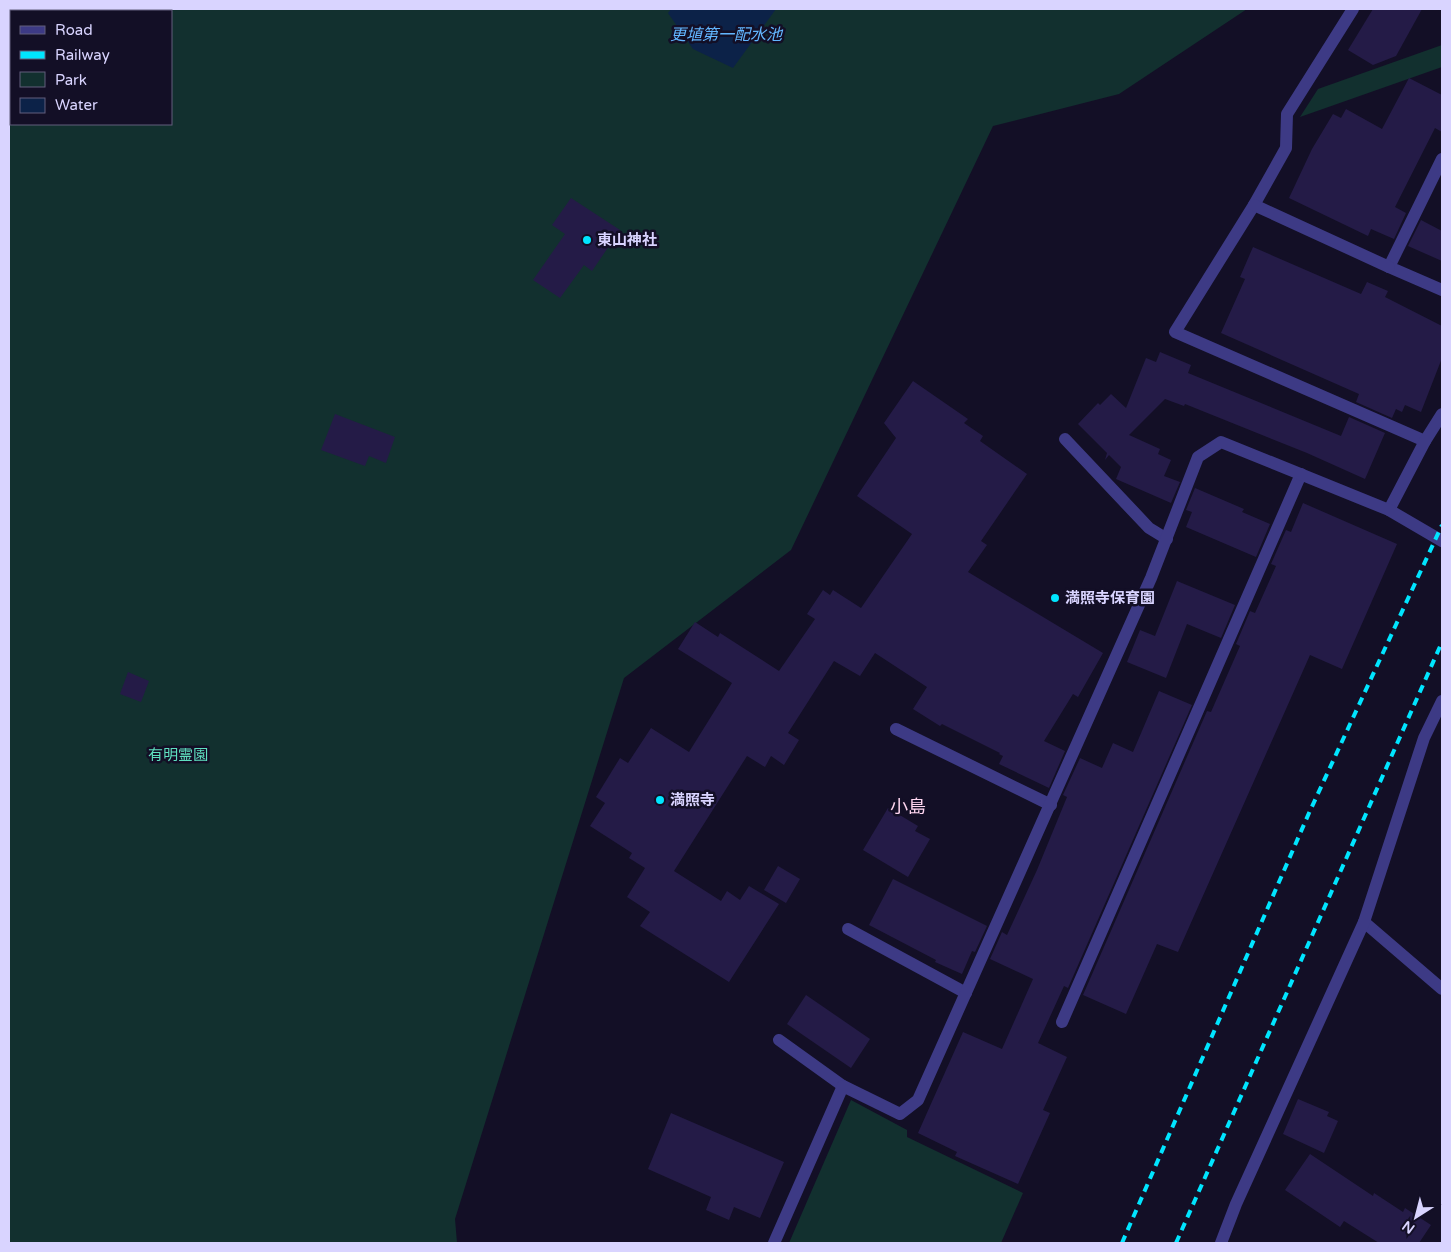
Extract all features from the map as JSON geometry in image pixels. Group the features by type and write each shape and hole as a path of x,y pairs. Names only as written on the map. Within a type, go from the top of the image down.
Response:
{"street":[{"path":"1352,9 1287,114 1286,148 1254,205 1175,332 1425,441"},
{"path":"1389,267 1442,159"},
{"path":"1254,205 1442,290"},
{"path":"1388,510 1425,441 1442,414"},
{"path":"1065,439 1149,528 1167,539"},
{"path":"780,1040 843,1086 900,1114 918,1100 1051,805 1167,539 1198,457 1221,442 1388,510 1442,541"},
{"path":"1062,1022 1301,474"},
{"path":"1221,1243 1236,1204 1364,922 1424,738 1442,701"},
{"path":"896,729 1051,805"},
{"path":"1364,922 1442,989"},
{"path":"848,929 966,993"},
{"path":"774,1243 843,1086"}],"green space":[{"name":"有明霊園","path":"9,9 1247,9 1119,94 993,126 791,550 624,678 455,1219 457,1243 9,1243"},
{"path":"1442,45 1442,67 1300,117 1318,89"},
{"path":"851,1100 907,1130 907,1137 1023,1193 1001,1243 789,1243"}],"water":[{"name":"更埴第一配水池","path":"671,9 776,9 733,68 693,49 668,13"}],"building":[{"path":"1373,9 1422,9 1396,56 1373,65 1348,50"},
{"path":"1409,78 1442,95 1442,132 1435,128 1395,207 1406,213 1394,239 1371,229 1368,236 1289,198 1312,149 1333,114 1341,118 1346,109 1382,129"},
{"path":"571,198 620,230 592,271 584,265 560,298 533,280 565,234 552,225"},
{"path":"1421,220 1442,231 1442,261 1408,246"},
{"path":"1253,247 1361,294 1367,282 1388,291 1385,297 1442,326 1442,358 1421,412 1405,405 1402,412 1396,409 1392,418 1356,402 1359,394 1221,333 1245,279 1240,277"},
{"path":"1160,352 1191,365 1188,373 1341,436 1349,417 1385,433 1365,479 1307,453 1185,404 1184,406 1165,399 1129,435 1160,449 1158,454 1171,460 1164,476 1180,482 1171,503 1116,479 1121,467 1109,455 1105,460 1107,453 1078,424 1098,403 1100,405 1111,394 1126,408 1146,358 1156,362"},
{"path":"913,381 968,419 964,423 983,436 980,441 1027,474 981,541 987,545 968,572 1103,653 1078,697 1073,694 1044,741 1065,751 1049,788 999,764 1003,756 1000,753 942,724 940,726 913,709 927,687 875,653 860,676 834,661 788,733 799,740 784,765 771,756 765,767 747,756 674,871 721,901 727,891 740,900 749,886 779,904 729,982 640,926 650,912 627,897 645,868 629,858 632,853 590,826 605,803 596,797 620,758 628,763 651,728 689,752 732,683 678,649 695,622 718,637 720,633 779,671 815,619 807,614 823,590 830,595 833,590 861,608 912,534 857,496 896,438 884,423"},
{"path":"335,414 395,437 386,463 369,456 365,466 321,450"},
{"path":"1195,488 1244,509 1242,512 1270,524 1256,557 1186,527 1192,512 1186,510"},
{"path":"1303,503 1397,544 1342,669 1310,655 1178,952 1157,944 1126,1014 1083,995 1207,711 1211,712 1240,646 1236,644 1250,611 1255,613 1276,566 1271,564 1286,530 1291,532"},
{"path":"1177,581 1235,605 1221,638 1187,624 1166,678 1127,662 1140,630 1155,636"},
{"path":"128,672 149,681 141,702 120,694"},
{"path":"1159,691 1192,705 1068,988 1064,986 1038,1043 1067,1057 1043,1110 1050,1113 1018,1184 955,1156 957,1152 918,1133 963,1032 1002,1049 1033,979 990,959 1002,932 1007,935 1037,870 1067,797 1063,795 1080,758 1102,768 1113,743 1133,752"},
{"path":"888,808 918,826 915,831 930,839 908,877 863,850"},
{"path":"778,866 800,879 786,903 764,890"},
{"path":"893,879 987,926 975,952 972,951 962,974 935,962 936,960 869,925"},
{"path":"806,995 870,1039 851,1068 787,1024"},
{"path":"1298,1099 1329,1112 1327,1116 1338,1121 1324,1153 1283,1134"},
{"path":"671,1113 784,1162 760,1218 734,1207 729,1220 706,1210 711,1197 648,1169"},
{"path":"1310,1154 1373,1196 1374,1193 1403,1212 1405,1208 1431,1225 1419,1243 1379,1243 1344,1221 1340,1227 1285,1190"}],"railway":[{"path":"1122,1243 1309,813 1442,525"},
{"path":"1176,1243 1442,642"}],"place":[{"name":"東山神社","path":"587,240"},
{"name":"満照寺保育園","path":"1055,598"},
{"name":"満照寺","path":"660,800"}],"district":[{"name":"小島","path":"908,807"}]}
